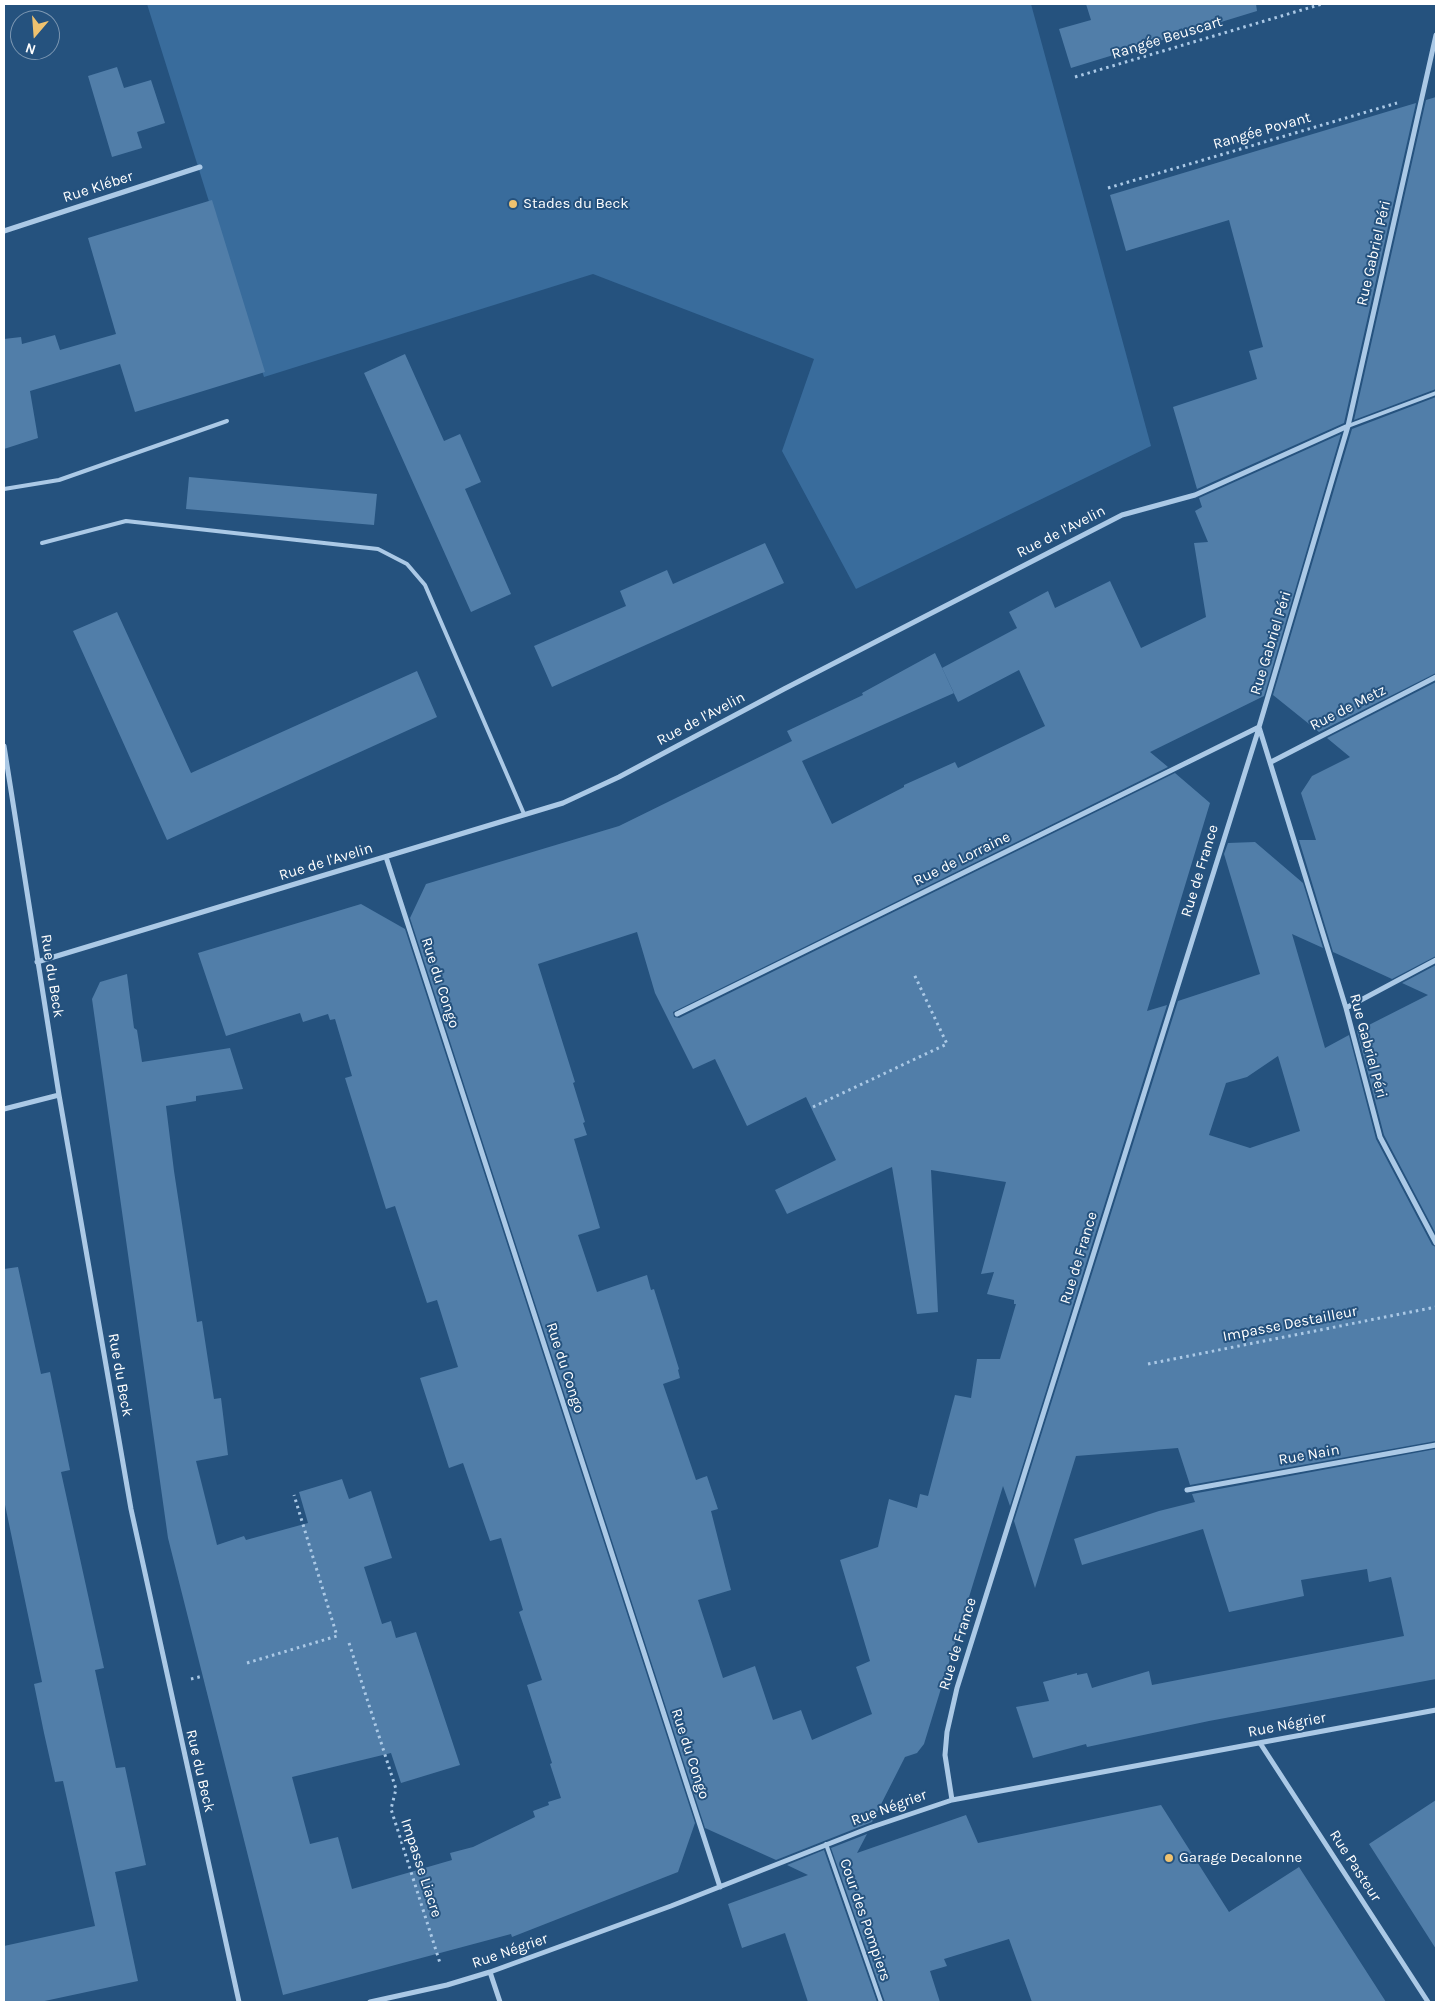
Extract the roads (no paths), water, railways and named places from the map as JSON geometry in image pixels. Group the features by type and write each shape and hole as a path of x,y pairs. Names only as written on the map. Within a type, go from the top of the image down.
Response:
{"street":[{"name":"Rue Gabriel Péri","path":"1436,35 1348,426 1259,727 1346,1008 1380,1137 1436,1243"},
{"name":"Rue Kléber","path":"4,231 200,167"},
{"name":"Rue de l'Avelin","path":"36,962 563,803 619,777 792,684 1122,515 1195,495 1348,426"},
{"name":"Rue de Metz","path":"1271,762 1436,677"},
{"name":"Rue de Lorraine","path":"677,1014 1259,727"},
{"name":"Rue de France","path":"952,1800 945,1754 947,1732 957,1688 1259,727"},
{"name":"Rue du Beck","path":"4,746 58,1096 131,1509 239,2002"},
{"name":"Rue du Congo","path":"386,857 720,1887"},
{"path":"1346,1008 1436,960"},
{"path":"4,1109 58,1096"},
{"name":"Rue Nain","path":"1186,1490 1436,1445"},
{"name":"Rue Négrier","path":"370,2002 446,1985 490,1972 720,1887 826,1844 952,1800 1436,1710"},
{"name":"Rue Pasteur","path":"1260,1743 1428,2002"},
{"path":"490,1972 500,2002"}],"lane":[{"path":"1348,426 1436,393"},
{"path":"4,489 59,480 227,421"},
{"path":"42,543 126,521 378,549 408,564 425,585 524,814"},
{"name":"Cour des Pompiers","path":"826,1844 882,2002"}],"place":[{"name":"Stades du Beck","path":"513,204"},
{"name":"Garage Decalonne","path":"1169,1858"}]}
